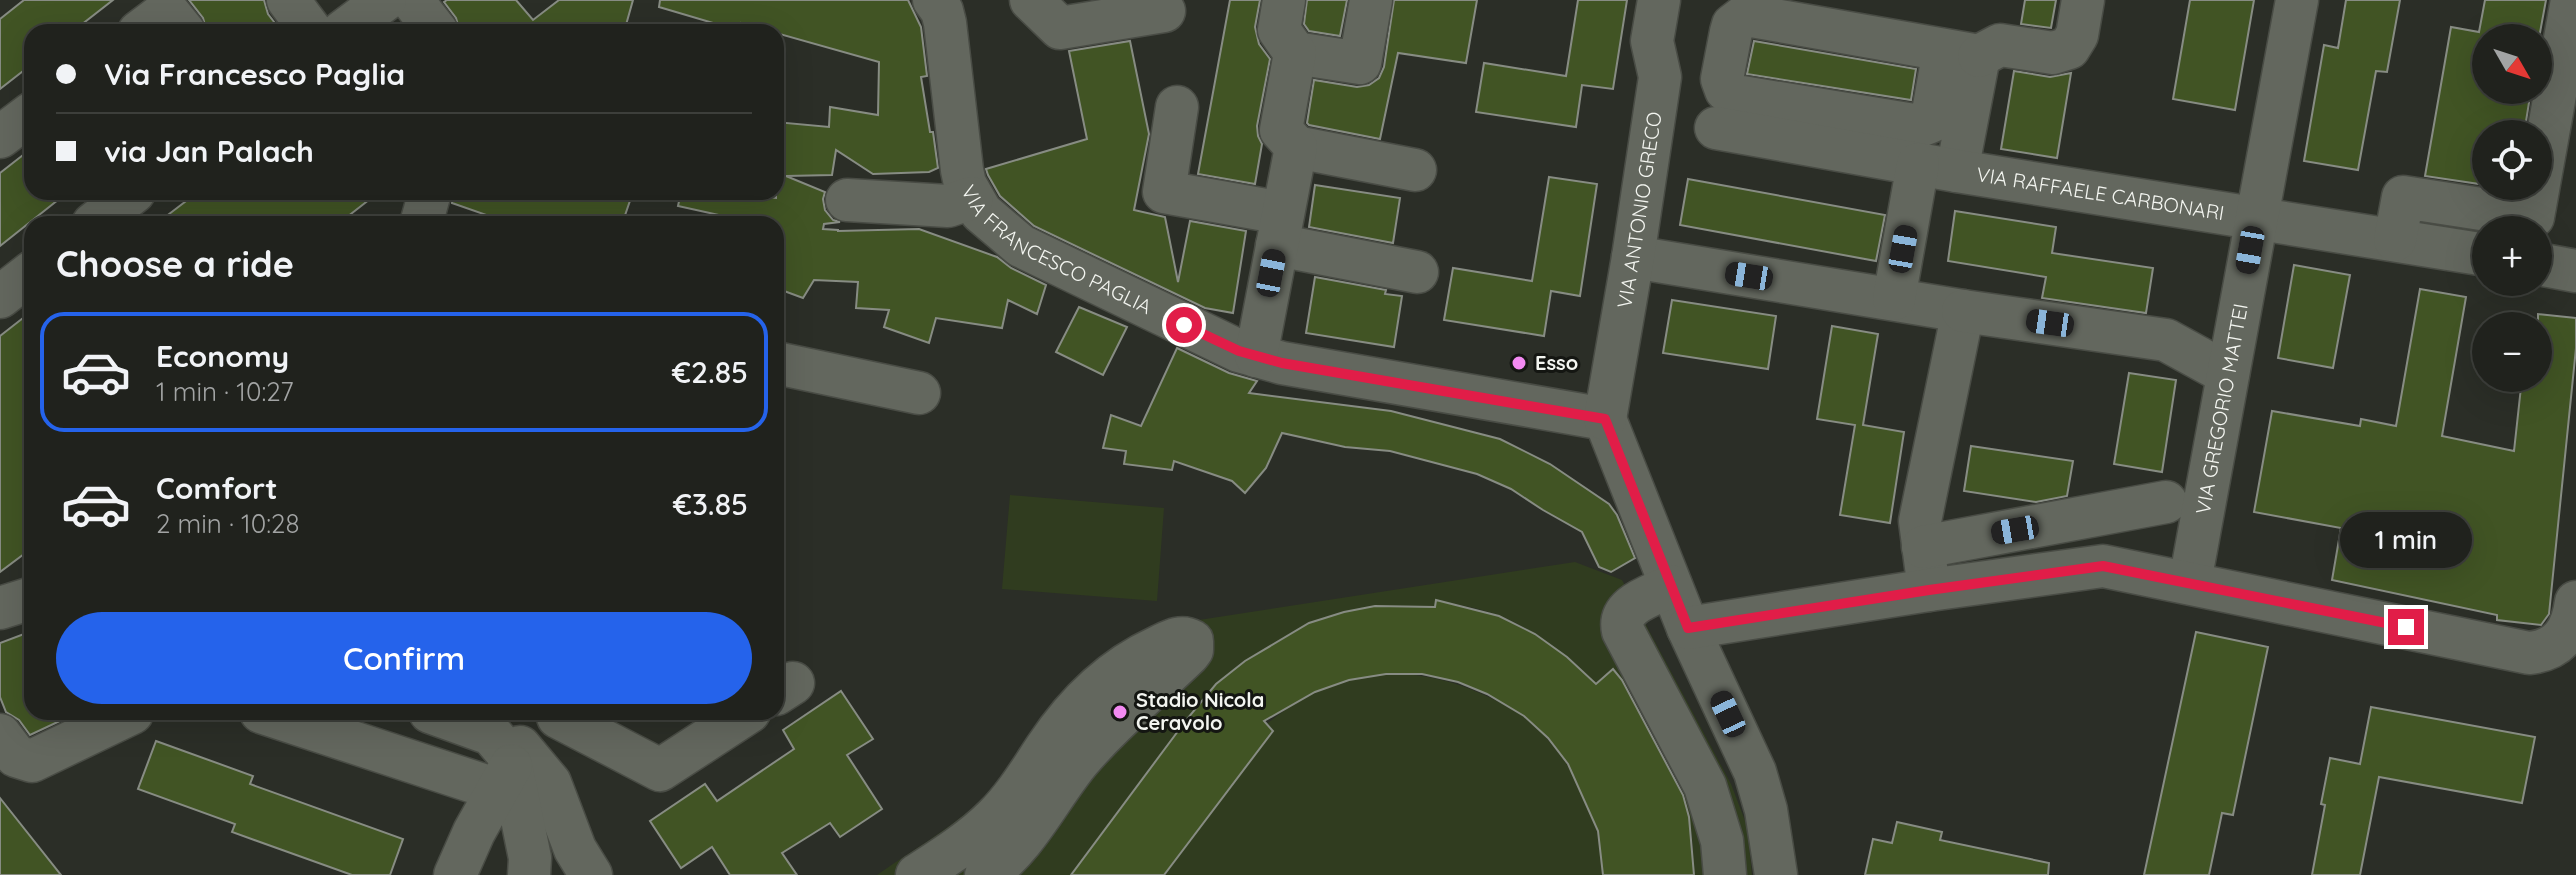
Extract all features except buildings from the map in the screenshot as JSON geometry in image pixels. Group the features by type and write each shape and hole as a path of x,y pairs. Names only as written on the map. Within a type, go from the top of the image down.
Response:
{"street":[{"path":"288,0 306,24"},
{"path":"353,24 385,0"},
{"path":"412,0 431,24"},
{"path":"1031,0 1060,28 1164,11"},
{"path":"1284,0 1279,30 1295,53 1281,130 1296,147 1415,170"},
{"path":"1295,53 1360,63 1371,0"},
{"name":"VIA ANTONIO GRECO","path":"1605,419 1660,77 1652,41 1659,0"},
{"path":"1962,53 1930,122 1920,126 1736,96 1722,85 1733,25 1746,15 1832,14 1962,53 2000,45 2053,53 2069,48 2077,35 2083,0"},
{"name":"VIA GREGORIO MATTEI","path":"2190,582 2297,0"},
{"path":"2395,240 2403,197 2533,217 2572,0"},
{"name":"VIA FRANCESCO PAGLIA","path":"938,1 945,23 962,170 972,198 981,212 1021,246 1239,351 1282,363 1605,419"},
{"path":"1896,288 1938,168 1962,53"},
{"path":"1177,107 1164,192 1417,272"},
{"path":"0,137 24,119"},
{"name":"VIA RAFFAELE CARBONARI","path":"1716,128 1938,168 2472,253"},
{"path":"1256,356 1296,147"},
{"path":"847,200 948,206 972,198"},
{"path":"103,216 124,200"},
{"path":"1681,237 1896,288 1963,311 2166,340 2228,374"},
{"path":"1633,257 1896,288"},
{"path":"2552,267 2576,271"},
{"path":"0,297 24,278"},
{"path":"1929,590 1920,521 1963,311"},
{"path":"784,365 919,393"},
{"path":"1605,419 1688,628 1755,772 1766,810 1776,875"},
{"path":"1923,547 2166,502"},
{"path":"1688,628 2103,566 2529,653 2543,652 2557,644 2569,630 2576,602"},
{"path":"1671,586 1632,605 1626,610 1621,623 1705,786 1722,841 1725,875"},
{"path":"0,608 24,600"},
{"path":"917,875 971,839 996,815 1017,791 1077,706 1110,674 1179,638 1192,641 1189,654 1095,743 1077,763 1016,849 986,875"},
{"path":"0,735 16,756 32,761 117,720"},
{"path":"299,720 509,764 550,783 575,849 591,875"},
{"path":"452,720 491,734 502,744 530,858 529,875"},
{"path":"455,875 509,764 554,720"},
{"path":"568,720 660,770 737,720"}],"green space":[{"path":"1010,495 1164,508 1157,601 1002,589"},
{"name":"Stadio Nicola Ceravolo","path":"1575,562 1622,580 1731,784 1747,826 1752,875 1693,875 1689,818 1673,765 1647,715 1613,669 1596,684 1550,645 1512,621 1483,610 1436,601 1435,607 1375,606 1309,623 1245,661 1216,684 1187,719 1071,875 877,875 943,830 990,792 1010,770 1067,687 1082,671 1116,647 1154,631 1199,620"},
{"name":"Stadio Nicola Ceravolo","path":"1553,661 1531,722 1560,754 1583,791 1598,832 1602,875 1164,875 1273,731 1267,724 1296,702 1326,687 1357,678 1388,674 1420,676 1452,683 1483,694 1515,711"}],"place":[{"name":"Esso","path":"1519,363"},
{"name":"Stadio Nicola Ceravolo","path":"1120,712"}],"route":[{"path":"1184,325 1239,351 1282,363 1605,419 1688,628 2103,566 2406,627"}]}
